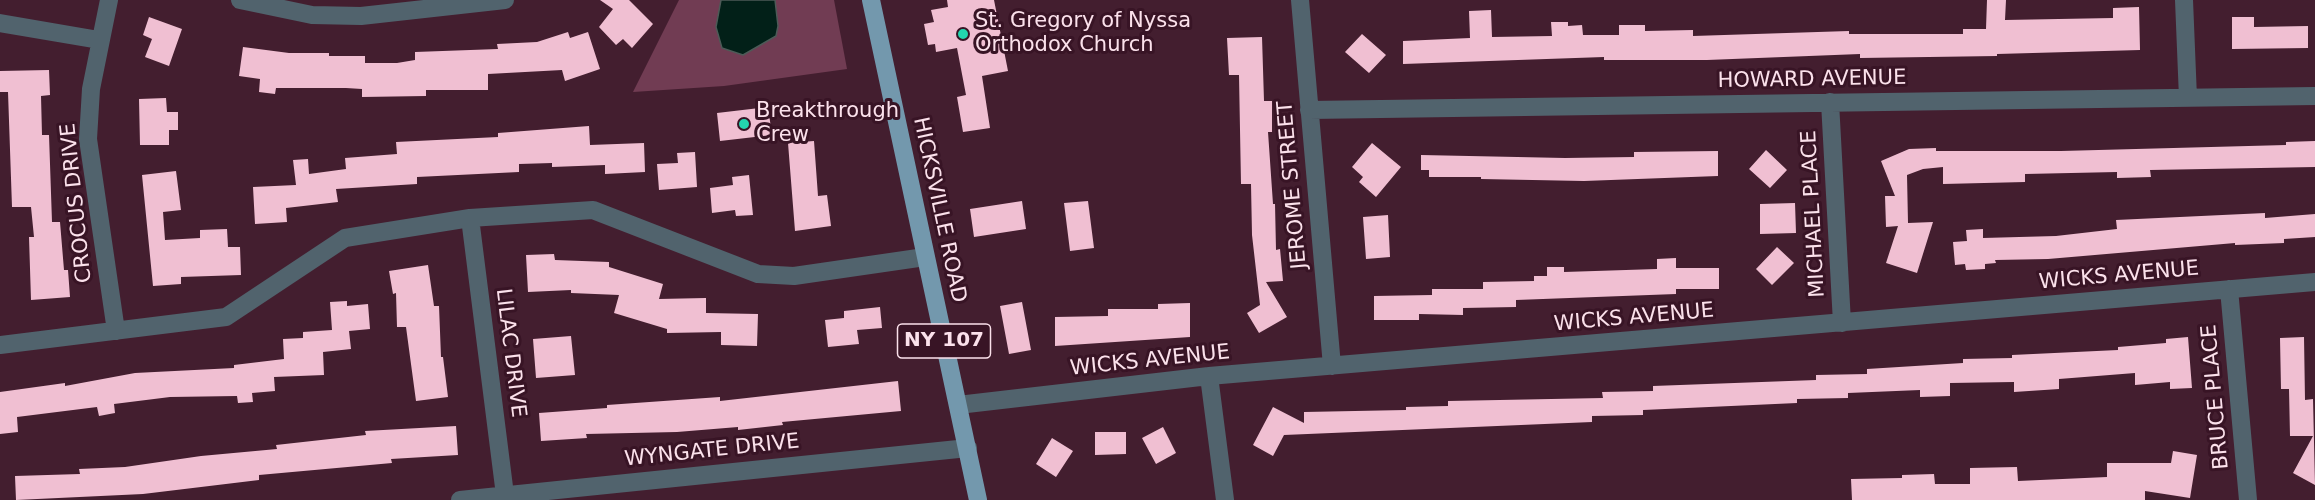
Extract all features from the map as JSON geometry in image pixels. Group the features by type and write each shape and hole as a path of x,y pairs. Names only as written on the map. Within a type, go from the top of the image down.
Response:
{"main road":[{"name":"HICKSVILLE ROAD","path":"871,0 978,500"}],"street":[{"name":"CROCUS DRIVE","path":"109,0 99,40 91,89 88,139 116,332"},
{"path":"240,0 312,15 361,16 505,0"},
{"name":"JEROME STREET","path":"1300,0 1332,366"},
{"path":"2184,0 2188,98"},
{"path":"0,23 99,40"},
{"name":"HOWARD AVENUE","path":"1309,110 2315,96"},
{"name":"MICHAEL PLACE","path":"1830,102 1842,323"},
{"path":"0,345 226,317 345,238 470,218 593,210 758,274 795,276 925,257"},
{"name":"LILAC DRIVE","path":"470,218 505,495"},
{"name":"WICKS AVENUE","path":"958,405 1209,376 2315,282"},
{"name":"BRUCE PLACE","path":"2229,289 2248,500"},
{"path":"1209,376 1225,500"},
{"name":"WYNGATE DRIVE","path":"460,500 968,448"}],"shaded area":[{"path":"679,0 834,0 847,69 724,86 633,92"},
{"path":"721,0 775,0 778,26 776,36 743,55 722,48 716,27"}],"building":[{"path":"600,0 629,0 653,24 632,48 623,39 616,45 599,27 613,9"},
{"name":"St. Gregory of Nyssa Orthodox Church","path":"947,0 994,0 1008,71 982,76 990,128 963,132 957,97 966,95 957,48 936,52 935,44 928,45 924,24 934,22 931,10 948,7"},
{"path":"1987,0 2006,0 2005,20 2113,18 2113,8 2139,7 2140,50 1997,54 1997,56 1860,58 1860,54 1707,60 1604,60 1604,57 1403,64 1403,41 1470,38 1469,11 1491,10 1492,37 1552,36 1551,22 1568,22 1568,26 1582,25 1583,35 1619,35 1619,25 1645,25 1645,31 1693,30 1693,36 1849,31 1849,34 1963,34 1963,29 1986,29"},
{"path":"149,17 182,29 169,66 145,57 152,39 143,35"},
{"path":"2232,17 2254,17 2254,27 2308,26 2308,48 2232,49"},
{"path":"568,32 570,38 588,32 600,69 565,81 562,70 488,74 488,90 426,90 426,96 362,97 362,89 346,88 276,88 275,94 259,92 260,79 239,76 243,47 289,53 329,53 329,56 365,56 365,63 397,63 415,60 415,52 498,49 497,44 537,42"},
{"path":"1362,34 1386,55 1369,73 1345,52"},
{"path":"1262,37 1264,101 1272,101 1272,132 1268,132 1273,204 1275,204 1276,250 1280,249 1283,281 1266,282 1287,317 1259,333 1247,313 1260,305 1252,235 1251,184 1241,184 1239,75 1229,75 1227,38"},
{"path":"49,70 50,95 41,96 42,135 49,135 52,222 60,222 64,270 68,270 70,297 31,300 29,237 34,237 31,207 12,207 8,92 0,92 0,71"},
{"path":"166,98 167,112 178,112 178,130 169,130 169,145 140,145 139,99"},
{"name":"Breakthrough Crew","path":"768,107 772,135 720,141 717,113"},
{"path":"589,126 590,145 644,143 645,172 605,174 605,165 552,167 552,163 519,164 519,172 417,177 417,184 336,189 338,202 286,208 287,222 255,224 253,187 296,185 293,160 308,159 309,174 346,169 345,158 397,154 396,142 498,137 498,133"},
{"path":"814,141 818,196 827,195 831,226 795,231 788,143"},
{"path":"2315,141 2315,167 2150,170 2151,177 2117,178 2117,172 2025,174 2025,182 1943,184 1943,167 1923,169 1907,175 1908,223 1933,222 1917,273 1886,263 1898,226 1886,227 1885,196 1895,196 1881,161 1909,149 2061,151 2286,145 2286,142"},
{"path":"1372,143 1401,167 1376,197 1359,182 1363,177 1352,167"},
{"path":"1766,150 1787,170 1770,188 1749,169"},
{"path":"1718,151 1718,176 1584,181 1481,179 1481,177 1429,177 1429,170 1421,170 1421,155 1565,158 1634,157 1634,152"},
{"path":"695,152 697,187 659,190 657,164 678,163 677,153"},
{"path":"176,171 181,210 163,212 165,240 200,238 200,230 227,229 228,247 240,247 241,275 181,277 181,284 153,286 142,175"},
{"path":"749,175 753,215 736,216 735,210 712,213 710,188 733,185 732,177"},
{"path":"1022,201 1026,229 974,237 970,209"},
{"path":"1088,201 1094,248 1070,251 1064,203"},
{"path":"1795,203 1796,233 1760,234 1760,204"},
{"path":"2265,213 2265,218 2315,214 2315,237 2284,239 2284,243 2235,245 2235,243 2048,259 1995,260 1996,263 1985,264 1985,269 1966,270 1965,264 1955,265 1953,242 1967,241 1966,230 1983,229 1983,238 2056,236 2117,229 2116,220"},
{"path":"1388,215 1390,257 1366,259 1363,217"},
{"path":"1777,247 1794,263 1772,285 1756,269"},
{"path":"554,254 555,260 609,262 609,267 663,284 659,299 706,298 706,313 758,314 757,346 721,345 721,332 667,333 667,329 614,313 619,295 571,293 571,290 528,292 526,255"},
{"path":"1676,258 1676,268 1719,268 1719,289 1676,289 1676,294 1516,300 1516,307 1463,308 1463,315 1419,314 1419,320 1374,320 1374,296 1432,295 1432,289 1483,289 1483,282 1534,281 1534,276 1547,276 1547,267 1564,267 1564,272 1657,269 1657,259"},
{"path":"428,265 434,306 439,306 441,357 443,357 448,397 416,401 406,327 397,327 396,293 393,294 389,271"},
{"path":"347,301 347,306 368,304 370,329 349,331 351,349 323,352 324,375 274,377 275,391 252,393 253,402 238,403 237,396 170,397 114,404 115,413 99,416 97,407 17,417 18,432 0,434 0,392 65,383 65,386 135,373 234,368 234,365 284,359 283,339 303,338 303,332 332,330 330,302"},
{"path":"1022,302 1031,350 1009,354 1000,306"},
{"path":"1190,303 1190,337 1055,346 1055,317 1108,316 1108,309 1158,309 1158,304"},
{"path":"880,307 882,328 857,330 859,344 828,347 825,320 844,318 844,311"},
{"path":"571,336 575,375 536,378 533,339"},
{"path":"2188,337 2192,388 2170,389 2170,382 2135,385 2135,373 2059,379 2059,389 2014,392 2014,382 1950,383 1950,396 1920,397 1920,390 1848,393 1848,398 1797,399 1797,403 1643,410 1643,415 1592,416 1592,422 1284,435 1273,456 1253,445 1273,407 1304,423 1304,412 1406,410 1406,407 1448,406 1448,401 1603,398 1602,392 1653,391 1653,386 1816,380 1816,375 1867,374 1867,369 1963,363 1963,359 2012,358 2012,355 2118,350 2118,347 2166,343 2166,339"},
{"path":"2304,337 2305,400 2313,399 2315,485 2293,473 2313,436 2290,436 2289,389 2281,389 2280,338"},
{"path":"898,381 901,411 782,422 783,425 738,430 738,427 677,432 586,434 587,438 541,441 539,413 607,408 607,405 720,397 720,401"},
{"path":"456,426 458,455 391,459 392,463 259,475 259,480 143,494 16,500 15,476 80,474 79,469 125,467 201,456 277,449 276,445 366,435 365,431"},
{"path":"1163,427 1176,453 1156,464 1142,438"},
{"path":"1095,432 1126,432 1126,454 1095,455"},
{"path":"1052,438 1073,451 1056,477 1036,464"},
{"path":"2173,451 2197,455 2190,498 2145,491 2145,500 1852,500 1851,479 1902,478 1902,475 1934,474 1935,484 1970,484 1970,468 2017,467 2018,481 2107,477 2107,463 2171,463"}],"place":[{"name":"St. Gregory of Nyssa Orthodox Church","path":"963,34"},
{"name":"Breakthrough Crew","path":"744,124"}]}
